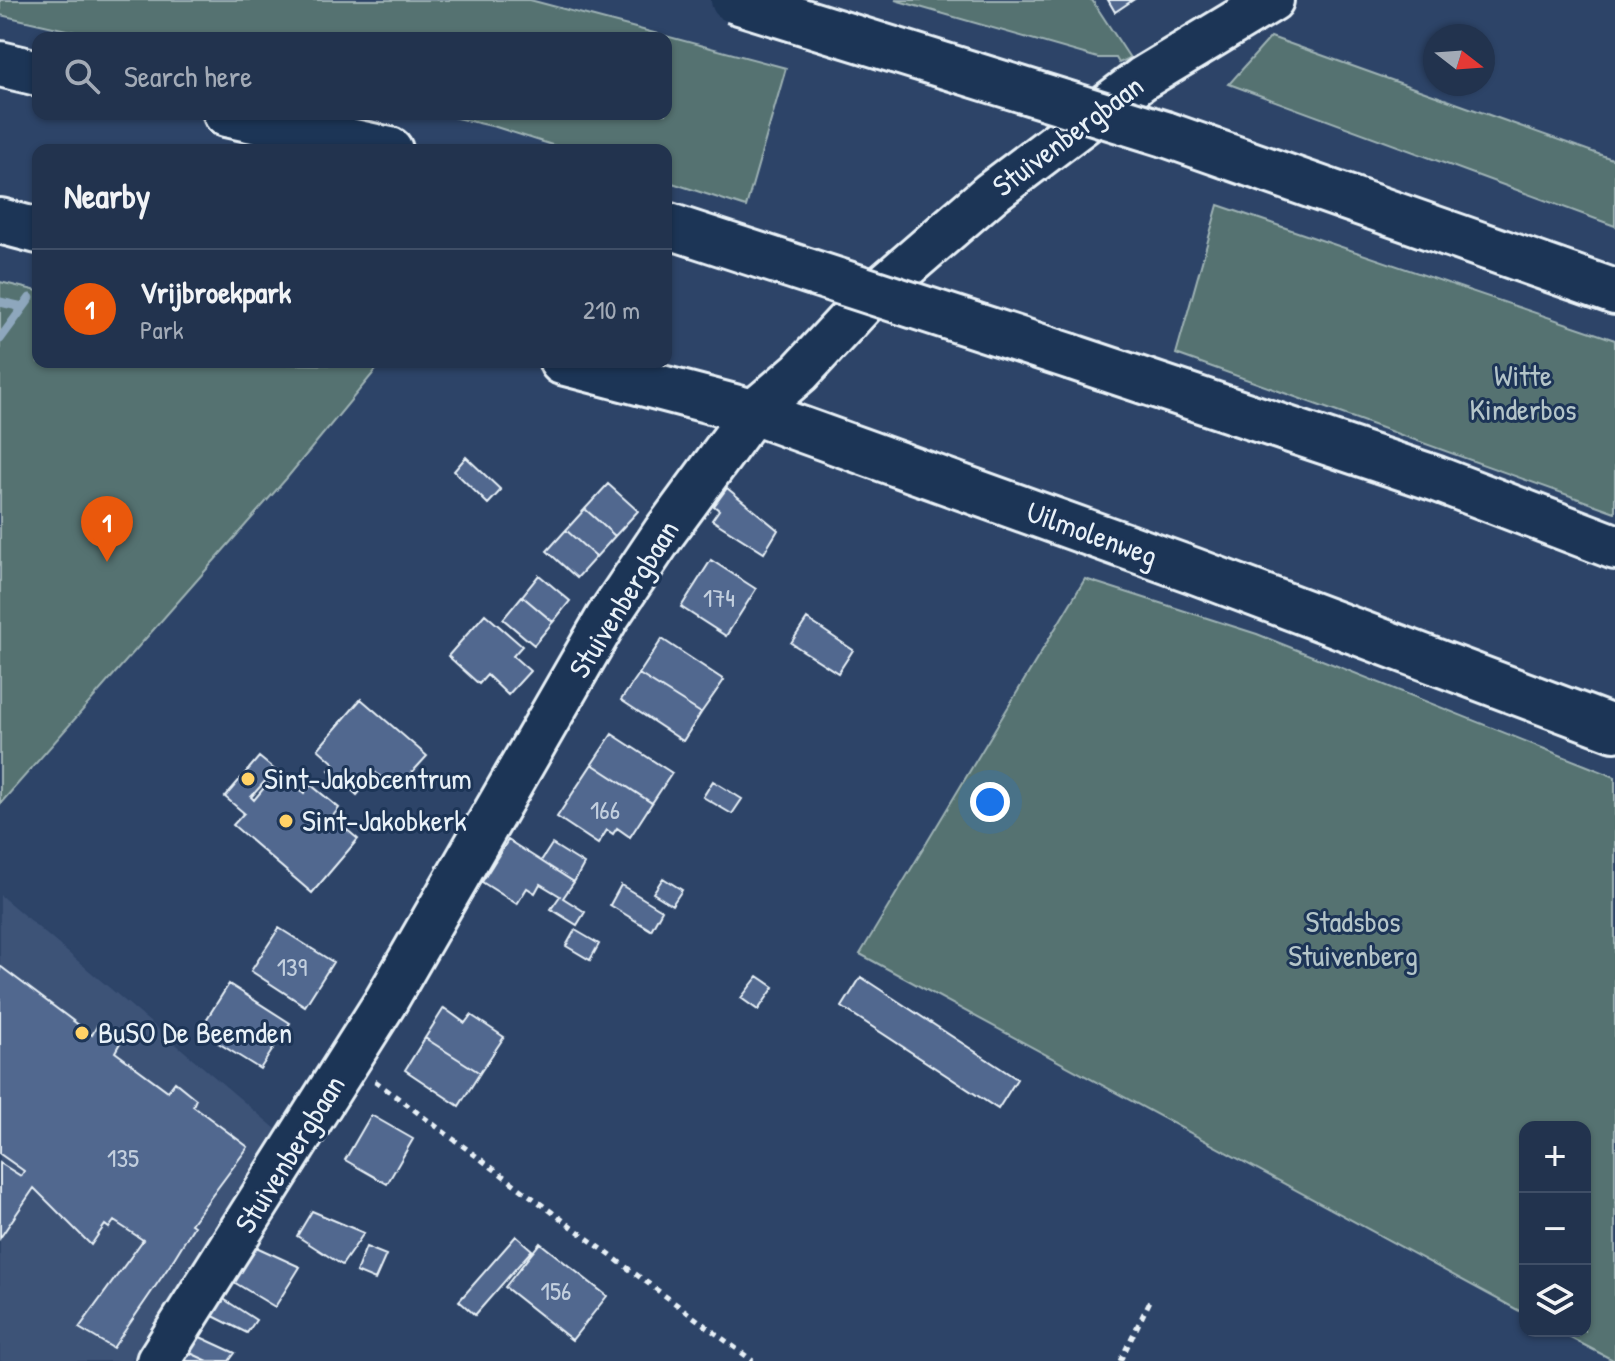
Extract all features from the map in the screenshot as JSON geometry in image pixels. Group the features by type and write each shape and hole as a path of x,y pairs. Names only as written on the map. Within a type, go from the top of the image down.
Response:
{"main road":[{"path":"733,0 1165,134 1615,292"},
{"path":"0,64 32,72"},
{"path":"253,120 363,144"},
{"path":"0,221 32,229"},
{"path":"672,227 1437,479 1615,547"},
{"name":"Uilmolenweg","path":"585,368 753,412 1178,564 1615,729"}],"street":[{"name":"Stuivenbergbaan","path":"158,1361 348,1062 607,618 664,533 753,412 800,372 865,302 991,193 1143,78 1272,0"}],"path":[{"path":"348,1062 753,1361"},
{"path":"1120,1361 1150,1301"}],"shaded area":[{"name":"BuSO De Beemden","path":"0,895 276,1129 131,1361 0,1361"}],"green space":[{"path":"0,0 530,0 650,32 75,32 0,15"},
{"path":"895,0 1092,0 1130,58 1119,63 1116,58 1098,58"},
{"path":"1271,37 1423,91 1423,96 1436,96 1615,160 1615,226 1229,84"},
{"path":"672,38 786,68 746,207 672,183 672,144 549,144 465,120 672,120"},
{"name":"Witte Kinderbos","path":"1218,205 1615,340 1615,512 1176,354"},
{"path":"0,282 32,290 32,368 378,368 286,479 0,804"},
{"name":"Stadsbos Stuivenberg","path":"1085,579 1257,634 1615,777 1615,1361 1569,1337 1591,1337 1591,1121 1519,1121 1519,1311 860,954"}],"building":[{"path":"1108,0 1133,0 1115,12"},
{"path":"466,457 501,490 488,504 454,471"},
{"path":"608,484 638,511 615,536 585,509"},
{"path":"727,488 778,530 764,553 712,520 719,510 714,506"},
{"path":"585,509 615,536 596,557 566,530"},
{"path":"566,530 596,557 577,578 547,551"},
{"path":"711,560 756,589 726,636 681,607"},
{"path":"539,575 570,601 553,622 522,596"},
{"path":"522,596 553,622 534,645 503,619"},
{"path":"485,614 522,646 513,656 530,671 508,695 487,675 479,684 448,656"},
{"path":"807,619 853,650 838,673 791,643"},
{"path":"662,639 724,680 701,713 639,674"},
{"path":"639,674 701,713 683,741 621,700"},
{"path":"361,699 427,756 396,790 376,773 357,795 329,770 335,764 318,749"},
{"path":"612,734 672,773 652,803 592,764"},
{"name":"Sint-Jakobkerk","path":"259,757 275,770 251,797 254,800 278,771 304,793 311,785 339,808 332,817 358,839 312,893 233,825 244,813 225,797"},
{"path":"592,764 652,803 630,837 617,828 613,834 607,830 598,844 557,817"},
{"path":"713,781 742,799 732,814 703,797"},
{"path":"508,840 574,882 563,898 585,912 577,925 551,909 560,896 540,884 535,893 527,888 517,904 482,882"},
{"path":"552,844 584,864 574,882 541,861"},
{"path":"663,878 682,890 672,905 653,893"},
{"path":"621,885 662,910 651,930 610,905"},
{"path":"279,928 333,962 305,1006 251,971"},
{"path":"575,930 599,944 590,960 566,946"},
{"path":"0,966 92,1035 97,1026 120,1043 115,1052 168,1091 175,1082 196,1099 193,1106 248,1147 191,1224 194,1226 170,1265 113,1348 79,1328 143,1240 114,1221 109,1228 105,1225 91,1245 34,1188 0,1238 0,1163 21,1176 24,1171 0,1154"},
{"path":"758,976 774,987 758,1010 741,998"},
{"path":"861,977 1017,1079 998,1109 842,1007"},
{"path":"229,984 290,1023 260,1069 199,1031"},
{"path":"444,1008 465,1023 471,1015 504,1037 480,1073 425,1038"},
{"path":"425,1038 480,1073 459,1106 405,1070"},
{"path":"371,1115 413,1139 387,1184 345,1160"},
{"path":"312,1211 364,1233 342,1265 297,1236"},
{"path":"516,1236 532,1250 475,1315 459,1301"},
{"path":"540,1243 607,1296 572,1340 505,1287"},
{"path":"254,1246 300,1267 275,1307 232,1281"},
{"path":"366,1247 386,1255 375,1280 356,1272"},
{"path":"222,1298 256,1320 247,1333 211,1315"},
{"path":"198,1336 235,1353 229,1361 208,1361 188,1352"},
{"path":"188,1352 208,1361 182,1361"}],"waterway":[{"path":"0,339 30,298"},
{"path":"0,302 23,307"}],"place":[{"name":"Vrijbroekpark","path":"107,562"},
{"name":"Sint-Jakobcentrum","path":"248,779"},
{"name":"Sint-Jakobkerk","path":"286,821"},
{"name":"BuSO De Beemden","path":"82,1033"}]}
